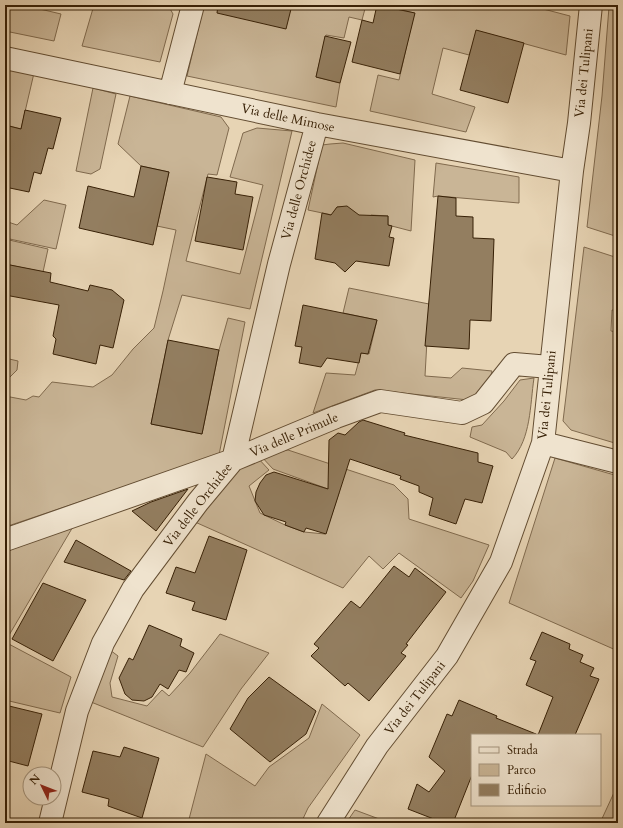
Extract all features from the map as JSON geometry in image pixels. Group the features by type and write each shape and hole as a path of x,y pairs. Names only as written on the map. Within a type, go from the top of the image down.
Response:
{"street":[{"path":"170,93 193,5"},
{"name":"Via dei Tulipani","path":"328,823 378,746 447,656 501,562 543,443 550,367 572,171 579,123 591,5"},
{"name":"Via delle Mimose","path":"5,58 316,124 572,171"},
{"name":"Via delle Orchidee","path":"50,823 77,711 104,643 133,589 198,502 233,460 279,264 316,124"},
{"name":"Via delle Primule","path":"5,540 233,460 336,417 380,401 462,413 483,403 514,364 550,367"},
{"path":"543,443 618,462"}],"green space":[{"path":"5,5 23,5 61,14 54,41 5,31"},
{"path":"94,5 168,5 173,14 160,62 82,46"},
{"path":"204,5 366,5 362,20 349,17 344,38 326,35 316,77 340,83 336,107 187,76"},
{"path":"382,5 528,5 570,16 566,55 478,31 469,55 443,48 432,94 475,107 466,132 370,111 378,75 399,80 414,13"},
{"path":"609,7 618,10 618,233 615,236 587,227 602,96"},
{"path":"5,68 34,73 21,129 5,125"},
{"path":"93,88 116,94 100,169 91,174 76,171"},
{"path":"130,96 221,117 229,128 217,175 208,174 186,261 240,274 263,185 230,177 243,133 257,128 292,131 250,309 182,295 168,340 151,424 202,434 219,350 228,318 245,322 219,455 5,527 5,396 26,400 33,396 39,397 52,382 93,387 112,375 133,349 154,328 176,230 157,226 169,172 141,166 118,144"},
{"path":"343,143 415,160 411,231 388,225 388,216 371,215 368,222 341,207 337,207 332,215 308,210 322,145"},
{"path":"436,163 519,177 519,203 438,196 433,197"},
{"path":"44,200 66,205 56,249 5,238 5,221 17,225"},
{"path":"5,239 48,249 43,272 5,264"},
{"path":"584,247 618,258 618,288 615,294 616,310 612,310 611,331 617,332 618,344 618,444 571,430 563,421"},
{"path":"349,288 429,304 425,376 451,378 462,368 492,371 489,380 480,391 468,400 375,390 313,413 326,373 355,375 361,353 369,354 377,320 343,313"},
{"path":"5,358 18,361 17,370 10,377 5,376"},
{"path":"534,378 529,421 523,442 512,459 506,452 470,437 472,427 482,425 504,401 520,380"},
{"path":"288,450 394,485 408,499 409,519 489,545 473,581 461,598 399,553 383,569 369,556 343,588 195,522 237,467 257,457 269,470 249,486 260,513 304,532 325,534 339,493 273,469 260,455"},
{"path":"555,458 618,476 618,651 509,603"},
{"path":"74,525 5,642 5,552"},
{"path":"220,634 269,653 241,689 203,747 91,702 110,650 118,656 110,683 112,697 147,706 162,690 169,696 190,673"},
{"path":"5,642 71,677 60,713 5,700"},
{"path":"322,704 360,735 308,808 301,823 188,823 206,754 255,786 269,767 309,738"},
{"path":"618,784 618,823 600,823"},
{"path":"355,810 390,823 346,823"}],"building":[{"path":"218,5 292,5 286,29 217,13"},
{"path":"377,5 415,13 400,74 352,62 362,20 373,23"},
{"path":"476,30 524,43 508,103 460,90"},
{"path":"325,36 351,42 340,83 316,77"},
{"path":"25,110 61,118 53,149 48,148 41,174 34,172 29,192 5,187 5,125 21,129"},
{"path":"141,166 169,172 153,245 79,228 88,186 134,197"},
{"path":"207,177 237,182 235,194 253,197 243,250 195,241"},
{"path":"438,196 456,198 456,216 473,217 473,238 494,239 491,321 470,320 469,349 425,346"},
{"path":"347,206 359,215 388,216 388,225 392,226 389,237 394,238 389,266 356,261 345,272 335,263 315,259 322,213 331,215 337,207"},
{"path":"5,264 51,273 50,282 88,291 90,285 112,290 124,300 113,348 100,345 96,364 53,354 56,339 53,336 59,305 5,295"},
{"path":"303,305 377,320 368,354 361,353 359,363 327,358 321,367 299,363 302,347 295,346"},
{"path":"168,340 219,350 202,434 151,424"},
{"path":"363,420 405,433 404,435 478,453 478,462 493,466 482,503 465,499 456,524 429,515 433,498 419,492 419,486 400,479 401,476 350,459 326,534 306,528 304,532 285,525 286,522 264,515 255,501 256,492 266,475 274,472 328,489 329,440 338,433 345,435"},
{"path":"188,489 156,531 132,511 151,502"},
{"path":"209,536 247,550 226,620 192,610 195,602 166,593 176,567 195,573"},
{"path":"76,540 131,571 124,580 64,562"},
{"path":"394,566 409,577 415,568 446,592 406,644 408,645 401,653 406,656 369,701 348,683 345,686 311,656 319,648 314,644 351,601 360,608"},
{"path":"43,583 86,600 53,661 12,639"},
{"path":"149,625 182,639 180,646 194,653 186,672 179,670 168,689 160,684 152,697 144,701 132,700 125,694 119,678 129,658 133,660"},
{"path":"542,632 570,644 569,649 583,655 580,662 594,668 590,676 599,679 575,734 538,734 553,697 526,685 536,661 530,659"},
{"path":"269,677 316,711 306,734 270,762 230,729 248,698"},
{"path":"459,700 497,716 496,718 536,734 471,734 471,778 453,823 444,823 408,809 417,784 429,792 445,771 429,757 447,714 452,716"},
{"path":"5,705 42,714 28,766 5,760"},
{"path":"124,747 159,758 142,818 108,806 109,799 82,792 93,751 120,757"}]}
